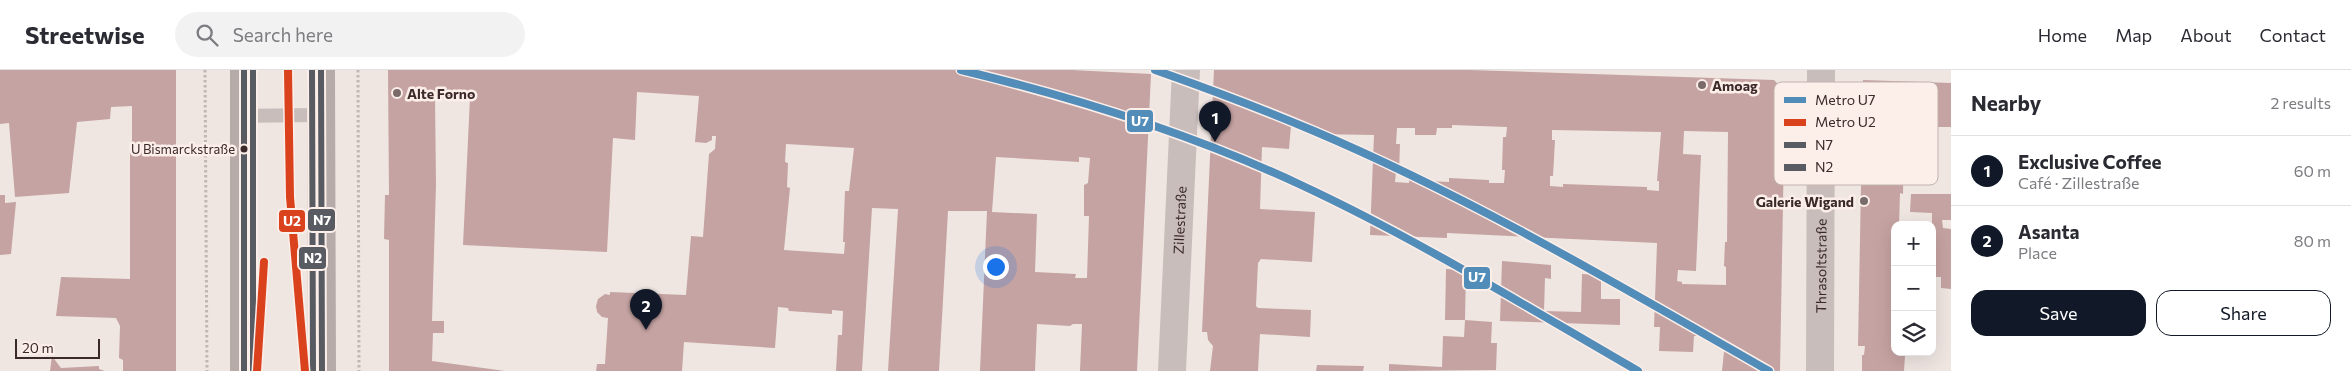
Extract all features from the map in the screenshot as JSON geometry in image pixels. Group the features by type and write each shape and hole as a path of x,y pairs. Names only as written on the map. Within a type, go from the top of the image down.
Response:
{"main road":[{"path":"244,70 244,371"},
{"path":"321,70 322,371"}],"street":[{"name":"Zillestraße","path":"1172,371 1186,70"},
{"name":"Thrasoltstraße","path":"1820,371 1821,185"}],"lane":[{"path":"244,116 321,115"}],"path":[{"path":"205,70 207,371"},
{"path":"358,70 359,371"}],"building":[{"path":"0,70 176,70 176,371 123,371 123,360 119,358 120,326 116,318 56,316 61,277 130,279 130,148 132,148 132,106 111,107 110,119 77,122 69,193 15,197 9,123 0,124"},
{"path":"388,70 1072,70 1151,74 1137,371 1080,371 1082,324 1070,326 1037,324 1035,371 980,371 987,211 948,211 939,371 888,371 898,209 872,208 862,371 836,371 838,335 842,335 843,311 832,310 832,314 789,311 788,308 778,307 775,348 684,342 682,371 596,371 597,364 605,364 608,318 602,317 597,312 598,299 605,294 610,295 610,292 686,295 691,236 703,237 709,154 715,149 716,136 712,136 712,140 706,143 695,142 699,96 637,92 635,140 613,138 607,252 463,245 470,98 435,98 436,184 432,321 444,321 444,333 433,333 432,361 505,371 389,371 389,240 384,239 385,195 389,195","holes":["786,144 854,148 849,191 845,191 844,254 784,250 790,188 787,187 788,163 785,162","996,157 1079,162 1079,157 1090,158 1088,183 1084,185 1084,216 1089,216 1087,278 1075,278 1076,274 1035,272 1037,214 992,212"]},
{"path":"1214,70 1470,70 1774,80 1776,82 1774,82 1774,185 1783,185 1780,371 1722,371 1725,342 1718,336 1694,336 1693,352 1659,351 1660,327 1654,327 1657,243 1447,233 1447,238 1370,235 1374,135 1315,134 1315,127 1291,125 1289,149 1262,147 1260,209 1315,212 1312,262 1261,259 1258,263 1256,306 1258,308 1311,310 1310,337 1260,334 1258,371 1210,371 1213,346 1208,340 1207,332 1202,332","holes":["1452,125 1507,127 1506,137 1503,137 1502,170 1505,170 1504,183 1489,183 1489,180 1449,178 1449,182 1409,180 1409,183 1395,182 1396,172 1399,172 1400,144 1396,144 1397,128 1415,128 1415,135 1436,135 1437,128 1452,128","1552,130 1661,132 1657,181 1659,181 1659,191 1647,190 1647,187 1563,184 1563,187 1550,186 1550,176 1553,176 1555,140 1552,140","1684,131 1728,132 1727,242 1725,242 1724,266 1726,267 1726,285 1682,284 1682,282 1677,281 1678,270 1696,271 1701,155 1683,154"]},
{"path":"1863,80 1922,82 1863,82"},
{"path":"1938,83 1951,83 1951,127 1938,127"},
{"path":"1861,185 1903,185 1903,194 1900,193 1899,221 1891,221 1891,356 1905,356 1904,371 1862,371 1862,355 1864,355 1865,346 1858,346"},
{"path":"1911,194 1951,194 1951,220 1942,220 1943,228 1951,229 1951,289 1941,288 1941,277 1936,277 1936,221 1932,221 1932,213 1910,212"},
{"path":"0,195 5,195 5,203 16,202 11,254 0,255"},
{"path":"1502,261 1551,265 1551,279 1545,278 1544,311 1581,312 1582,274 1601,275 1601,299 1620,299 1620,325 1500,321"},
{"path":"1446,269 1466,270 1465,320 1445,320"},
{"path":"1465,320 1492,322 1491,343 1497,343 1496,370 1389,371 1389,364 1442,367 1443,336 1464,337"},
{"path":"52,356 61,368 99,366 99,369 105,371 50,371"},
{"path":"1317,365 1364,366 1363,371 1316,371"}],"metro line":[{"name":"U2","path":"288,70 290,197 305,371"},
{"name":"U7","path":"961,70 1091,105 1134,119 1218,149 1301,185 1429,251 1638,371"},
{"name":"U7","path":"1155,70 1294,123 1373,157 1431,185 1545,244 1769,371"},
{"name":"U2","path":"257,371 264,262"}],"transit line":[{"name":"N7","path":"244,70 244,371"},
{"name":"N2","path":"253,70 253,371"},
{"name":"N2","path":"312,70 313,371"},
{"name":"N7","path":"321,70 322,371"}],"place":[{"name":"Amoag","path":"1702,85"},
{"name":"Alte Forno","path":"397,93"},
{"name":"Exclusive Coffee","path":"1215,142"},
{"name":"U Bismarckstraße","path":"244,149"},
{"name":"Galerie Wigand","path":"1864,201"},
{"name":"Asanta","path":"646,330"}]}
